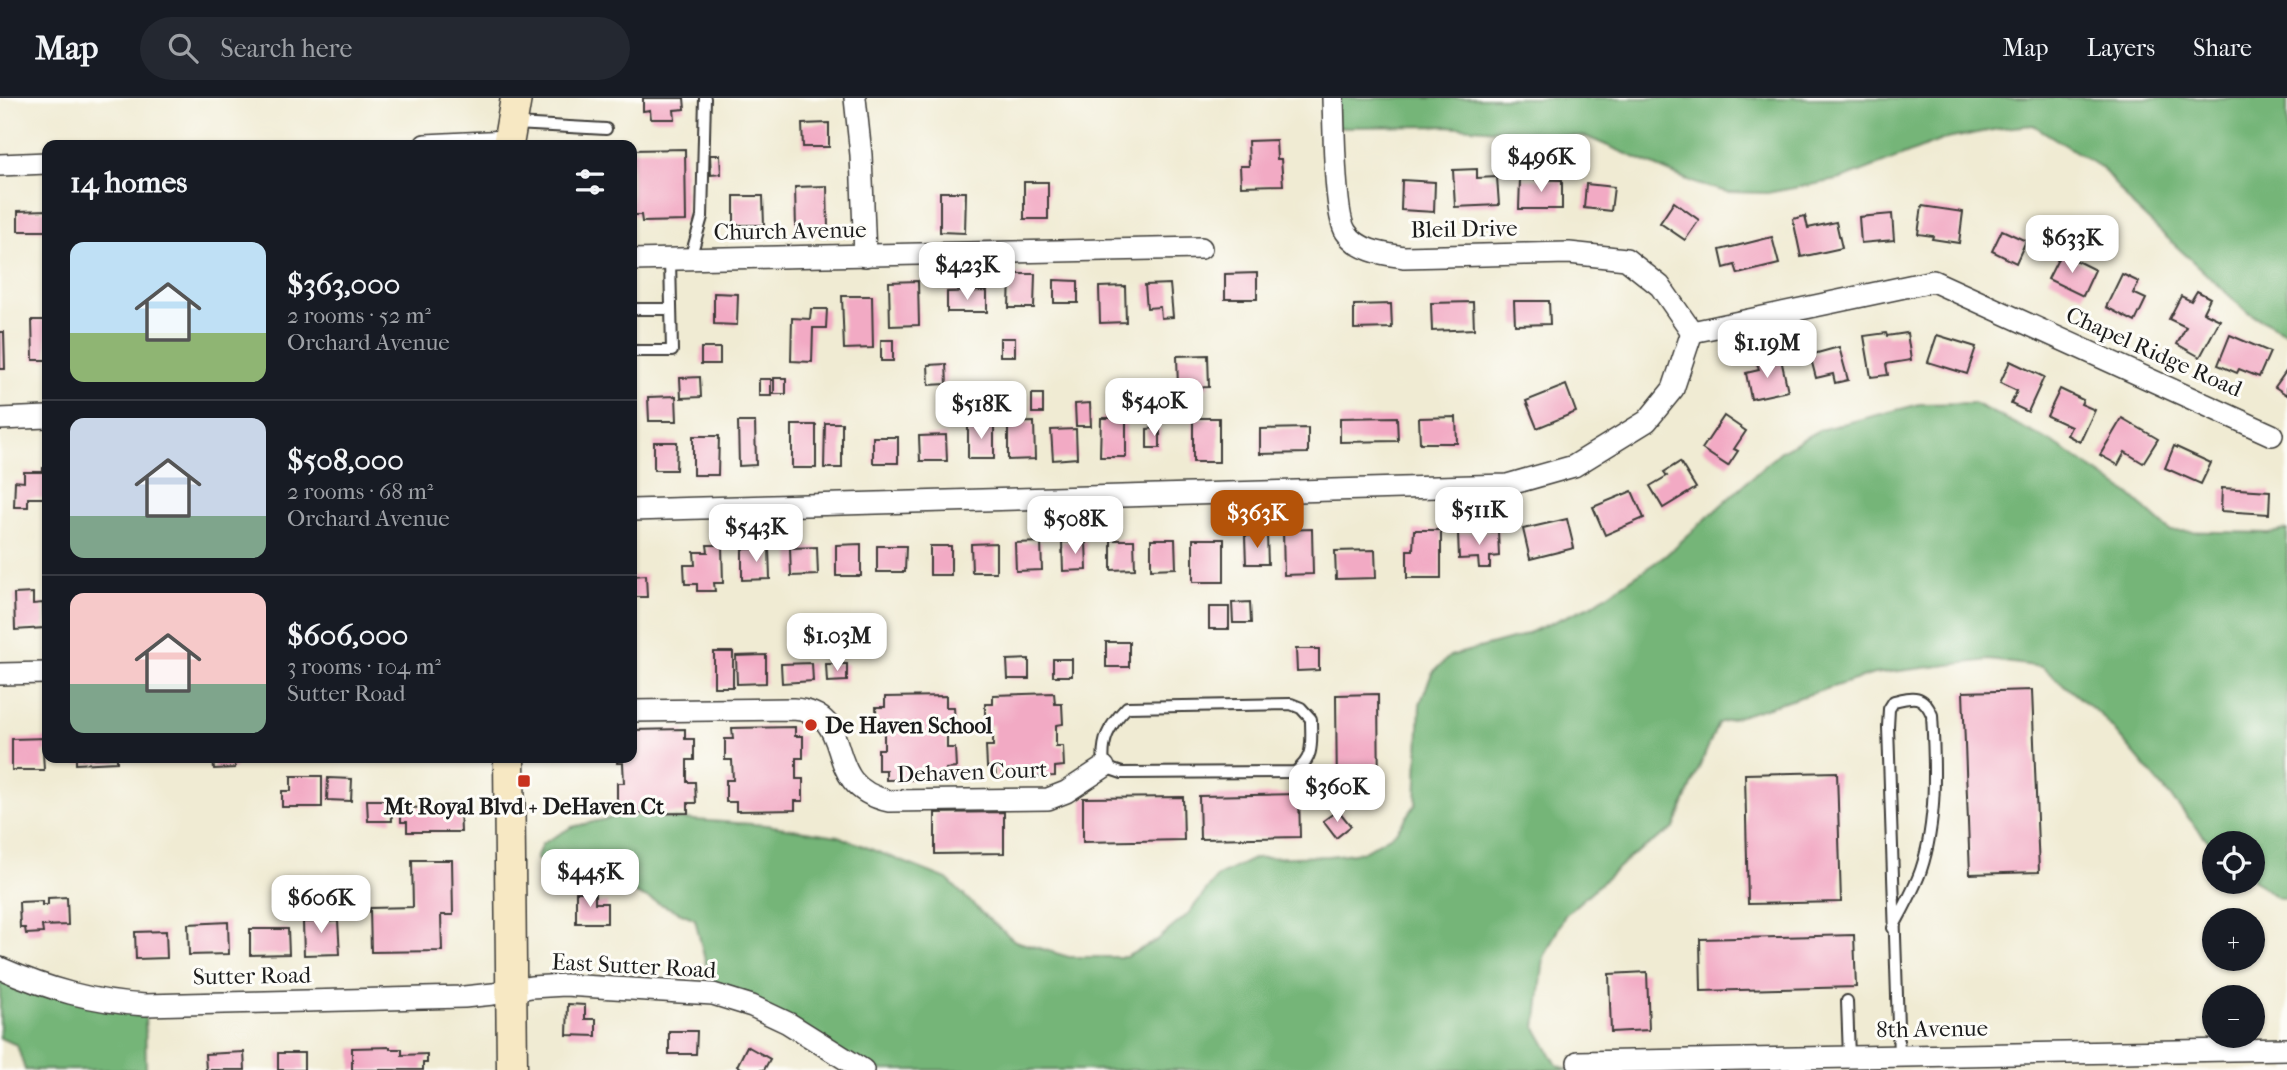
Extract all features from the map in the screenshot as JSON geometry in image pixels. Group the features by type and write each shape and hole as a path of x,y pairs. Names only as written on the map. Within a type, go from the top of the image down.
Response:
{"main road":[{"path":"509,763 512,1070"}],"street":[{"path":"855,98 861,155 865,256"},
{"name":"Bleil Drive","path":"1333,98 1339,209 1345,232 1360,246 1380,254 1404,257 1569,253 1626,259 1660,286 1692,332"},
{"path":"449,140 511,127"},
{"path":"0,166 42,163"},
{"name":"Church Avenue","path":"637,261 1201,248"},
{"name":"Chapel Ridge Road","path":"1692,332 1933,281 2272,435"},
{"path":"637,510 1507,485 1574,466 1647,421 1673,389 1692,332"},
{"path":"0,419 42,417"},
{"path":"0,674 42,673"},
{"name":"Dehaven Court","path":"637,711 793,709 816,713 824,718 831,728 846,770 859,790 877,799 889,801 1048,799 1066,792 1104,768"},
{"name":"Sutter Road","path":"0,968 34,983 77,996 145,1005 464,997 511,991"},
{"name":"East Sutter Road","path":"511,991 565,985 713,995 752,1006 788,1023 863,1070"},
{"name":"8th Avenue","path":"1578,1062 1899,1056 2052,1061 2287,1048"}],"lane":[{"path":"637,351 672,351 671,309 680,259 702,217 705,98"},
{"path":"511,127 606,129"},
{"path":"637,309 671,309"},
{"path":"1893,928 1922,867 1928,844 1932,806 1932,715 1927,703 1909,697 1894,701 1889,709 1893,928 1899,1056"},
{"path":"1290,704 1301,708 1311,719 1307,764 1295,772 1122,773 1104,768 1102,748 1113,722 1128,707 1290,704"},
{"path":"1847,1001 1849,1057"}],"green space":[{"path":"1333,98 2287,98 2287,333 2247,312 2133,206 2102,168 2033,125 1942,140 1842,179 1767,193 1727,192 1697,184 1587,137 1446,126 1334,127"},
{"path":"1973,403 2052,442 2129,494 2170,531 2269,533 2287,530 2287,899 2276,897 2265,888 2265,831 2202,831 2202,834 2103,717 2042,667 1989,660 1874,674 1718,723 1674,828 1630,857 1565,915 1544,957 1536,1028 1557,1065 1569,1070 863,1070 713,994 695,919 631,891 587,884 550,873 536,858 542,844 572,827 623,815 766,825 838,836 947,879 1015,941 1069,957 1126,957 1156,941 1187,915 1218,876 1255,858 1329,856 1362,852 1395,833 1416,804 1420,704 1432,673 1450,656 1519,637 1592,605 1665,556 1781,451 1819,430 1920,404"},
{"path":"0,968 145,1005 146,1070 25,1070 17,1045 0,1038"}],"building":[{"path":"643,98 684,98 685,109 674,110 675,119 651,119 650,110 643,111"},
{"path":"829,123 829,147 803,147 802,124"},
{"path":"1276,140 1283,185 1241,186 1240,166 1249,166 1248,141"},
{"path":"685,149 686,221 642,222 641,215 637,215 637,150"},
{"path":"710,155 720,155 721,174 711,175"},
{"path":"1477,169 1477,178 1497,177 1499,205 1455,207 1453,170"},
{"path":"1520,179 1562,180 1562,209 1519,209"},
{"path":"1402,180 1435,182 1434,212 1401,210"},
{"path":"1024,182 1048,182 1048,219 1024,219"},
{"path":"1586,184 1614,187 1611,211 1584,208"},
{"path":"827,186 828,229 796,230 795,187"},
{"path":"940,192 966,192 965,233 940,232"},
{"path":"734,196 763,196 764,225 734,225"},
{"path":"1674,202 1699,220 1685,240 1660,223"},
{"path":"1922,206 1963,212 1959,243 1918,234"},
{"path":"42,210 42,231 18,231 18,211"},
{"path":"1892,214 1894,240 1861,243 1859,217"},
{"path":"1805,216 1808,228 1836,222 1842,248 1801,257 1793,219"},
{"path":"2002,230 2026,241 2016,263 1992,251"},
{"path":"1772,237 1779,264 1738,274 1735,265 1724,268 1720,250"},
{"path":"2061,253 2095,270 2083,296 2048,279"},
{"path":"1257,273 1257,299 1225,299 1225,274"},
{"path":"1010,274 1035,274 1034,308 1009,308"},
{"path":"2122,274 2139,282 2133,293 2146,299 2135,322 2106,307"},
{"path":"1054,280 1078,281 1078,303 1054,303"},
{"path":"918,281 919,325 890,326 889,282"},
{"path":"1170,284 1173,317 1161,318 1160,307 1147,308 1145,285"},
{"path":"1125,286 1126,322 1100,323 1099,287"},
{"path":"987,291 987,312 947,312 947,292"},
{"path":"2197,291 2210,298 2203,312 2220,320 2200,357 2177,344 2186,327 2169,319 2181,296 2191,301"},
{"path":"714,293 738,294 737,325 714,324"},
{"path":"842,296 872,296 873,348 844,349"},
{"path":"1514,301 1549,301 1550,324 1515,325"},
{"path":"1473,302 1474,329 1432,331 1431,303"},
{"path":"1391,304 1392,328 1354,329 1354,305"},
{"path":"811,309 827,309 826,328 813,328 812,362 791,361 792,318 810,319"},
{"path":"32,320 42,320 42,360 33,360"},
{"path":"0,332 4,332 5,369 0,369"},
{"path":"1886,333 1887,336 1907,333 1911,360 1886,364 1888,375 1871,377 1864,336"},
{"path":"1937,335 1976,347 1967,374 1928,362"},
{"path":"2230,335 2270,352 2259,377 2239,369 2237,373 2218,365"},
{"path":"1000,338 1015,338 1015,356 1000,356"},
{"path":"881,340 893,340 893,361 881,361"},
{"path":"1839,347 1848,380 1835,383 1833,374 1816,378 1810,355"},
{"path":"701,348 720,348 720,364 701,364"},
{"path":"1208,355 1209,387 1178,388 1177,356"},
{"path":"1781,359 1788,391 1751,399 1746,373 1759,370 1757,363"},
{"path":"2010,361 2044,377 2028,412 2011,404 2017,391 2000,383"},
{"path":"946,364 947,384 929,385 928,365"},
{"path":"2287,370 2287,395 2275,387"},
{"path":"700,377 701,397 681,398 680,378"},
{"path":"774,378 786,378 786,394 774,394"},
{"path":"759,379 771,379 771,396 759,396"},
{"path":"1566,385 1576,412 1537,428 1526,401"},
{"path":"2060,389 2083,400 2081,404 2095,410 2080,442 2067,435 2071,427 2047,416"},
{"path":"1032,394 1043,394 1043,413 1032,413"},
{"path":"676,396 677,421 649,421 648,397"},
{"path":"1090,403 1091,426 1076,426 1075,404"},
{"path":"1724,416 1746,431 1734,449 1738,451 1728,466 1702,449"},
{"path":"1397,417 1398,441 1340,442 1340,418"},
{"path":"1456,417 1457,443 1420,443 1419,418"},
{"path":"1101,418 1126,418 1126,457 1100,457"},
{"path":"1193,418 1219,418 1219,462 1193,462"},
{"path":"2122,418 2158,439 2143,463 2125,452 2118,465 2100,455"},
{"path":"738,422 755,422 756,465 739,466"},
{"path":"994,422 994,459 968,459 968,423"},
{"path":"1034,422 1035,459 1008,460 1008,423"},
{"path":"825,423 842,423 842,468 824,468"},
{"path":"792,425 816,425 816,468 792,468"},
{"path":"1160,428 1160,448 1147,448 1147,429"},
{"path":"1308,428 1308,453 1260,454 1260,429"},
{"path":"1076,429 1077,458 1053,460 1051,430"},
{"path":"946,435 947,461 920,461 919,436"},
{"path":"693,436 719,436 718,475 693,475"},
{"path":"873,437 898,437 898,463 873,463"},
{"path":"654,442 677,442 676,470 654,470"},
{"path":"2174,446 2211,463 2201,484 2165,468"},
{"path":"1680,462 1696,488 1663,508 1650,486 1667,476 1664,472"},
{"path":"24,472 42,472 42,498 28,498 28,507 14,507 15,481 24,482"},
{"path":"2222,488 2270,491 2269,514 2221,511"},
{"path":"1632,491 1644,518 1605,535 1593,507"},
{"path":"1567,519 1574,548 1530,559 1523,529"},
{"path":"1312,529 1313,574 1284,575 1283,530"},
{"path":"1414,530 1441,530 1441,578 1407,578 1407,550 1413,550"},
{"path":"1498,531 1499,556 1490,557 1490,568 1479,568 1478,558 1459,559 1458,533"},
{"path":"1267,535 1268,564 1246,564 1245,536"},
{"path":"1151,539 1175,539 1176,568 1151,569"},
{"path":"1193,539 1224,539 1224,582 1193,582"},
{"path":"1111,540 1134,540 1135,569 1111,570"},
{"path":"1086,541 1087,570 1063,571 1062,542"},
{"path":"1041,542 1042,570 1016,571 1015,543"},
{"path":"996,543 996,572 972,572 971,544"},
{"path":"861,544 861,576 836,576 836,545"},
{"path":"707,545 722,545 723,583 714,583 715,591 697,591 697,584 685,584 684,565 695,565 694,552 708,552"},
{"path":"877,546 906,546 905,572 877,572"},
{"path":"930,546 951,546 951,575 930,575"},
{"path":"817,547 818,575 791,576 790,548"},
{"path":"769,548 770,579 742,580 742,549"},
{"path":"1375,550 1376,578 1336,579 1335,551"},
{"path":"646,575 647,597 637,597 637,576"},
{"path":"33,593 33,604 42,603 42,628 15,630 14,594"},
{"path":"1250,602 1251,623 1233,623 1232,603"},
{"path":"1209,607 1229,607 1229,629 1209,629"},
{"path":"1106,642 1129,642 1129,667 1106,667"},
{"path":"1296,649 1319,649 1319,670 1297,671"},
{"path":"714,652 733,652 733,687 714,687"},
{"path":"766,655 766,683 737,684 736,656"},
{"path":"1029,659 1029,679 1008,679 1007,660"},
{"path":"1053,659 1072,659 1072,676 1053,676"},
{"path":"812,663 813,681 782,683 781,664"},
{"path":"826,664 847,664 847,681 827,682"},
{"path":"2032,690 2039,872 1970,874 1963,692"},
{"path":"1054,693 1055,704 1062,704 1063,724 1056,725 1056,746 1063,746 1064,766 1055,767 1055,776 996,778 995,767 987,767 986,746 993,746 993,725 985,726 985,704 993,704 993,695"},
{"path":"1378,694 1379,794 1337,794 1336,695"},
{"path":"946,696 946,707 954,707 955,726 947,726 947,748 955,748 956,768 946,769 946,779 886,780 886,770 878,770 878,749 884,749 884,729 877,729 876,707 885,707 885,697"},
{"path":"795,727 795,736 803,736 803,758 796,758 796,779 803,779 803,801 795,801 795,810 736,811 736,802 726,802 726,780 733,780 732,760 725,760 725,739 733,739 732,728"},
{"path":"685,729 685,739 694,739 694,760 687,760 687,782 695,782 696,803 688,803 688,813 626,814 626,804 617,804 617,783 624,783 623,763 637,763 637,730"},
{"path":"42,738 44,770 12,770 12,739"},
{"path":"213,763 235,763 235,768 214,769"},
{"path":"1837,772 1841,902 1748,904 1745,774"},
{"path":"291,776 322,776 322,807 282,807 282,791 291,791"},
{"path":"328,778 352,779 351,801 327,800"},
{"path":"1299,794 1300,837 1200,839 1199,796"},
{"path":"1183,797 1184,840 1083,842 1083,798"},
{"path":"367,800 391,800 392,821 368,821"},
{"path":"460,807 461,832 407,832 407,822 401,822 401,808"},
{"path":"1338,810 1351,826 1336,838 1323,821"},
{"path":"1004,812 1004,853 935,854 935,813"},
{"path":"412,860 452,860 453,915 441,915 442,951 371,952 370,908 413,907"},
{"path":"576,892 595,892 595,903 607,903 607,923 576,923"},
{"path":"67,897 68,925 42,926 43,933 26,934 25,928 20,928 19,902 42,901 42,905 48,905 48,898"},
{"path":"324,908 325,922 338,921 340,954 304,955 303,922 312,922 312,909"},
{"path":"228,922 229,954 189,955 188,924"},
{"path":"250,929 288,929 289,954 250,955"},
{"path":"166,931 167,958 136,959 135,932"},
{"path":"1854,935 1856,987 1701,991 1700,939"},
{"path":"1647,972 1649,1030 1611,1032 1609,974"},
{"path":"568,1004 585,1005 585,1019 596,1019 596,1036 567,1035"},
{"path":"669,1031 697,1031 696,1054 669,1054"},
{"path":"747,1046 770,1059 764,1070 745,1070 737,1066"},
{"path":"352,1048 402,1049 402,1055 427,1054 427,1063 423,1063 423,1070 352,1070"},
{"path":"244,1052 245,1070 206,1070 205,1054"},
{"path":"278,1053 304,1053 304,1070 278,1070"}],"place":[{"name":"De Haven School","path":"811,725"},
{"name":"Mt Royal Blvd + DeHaven Ct","path":"524,781"}]}
